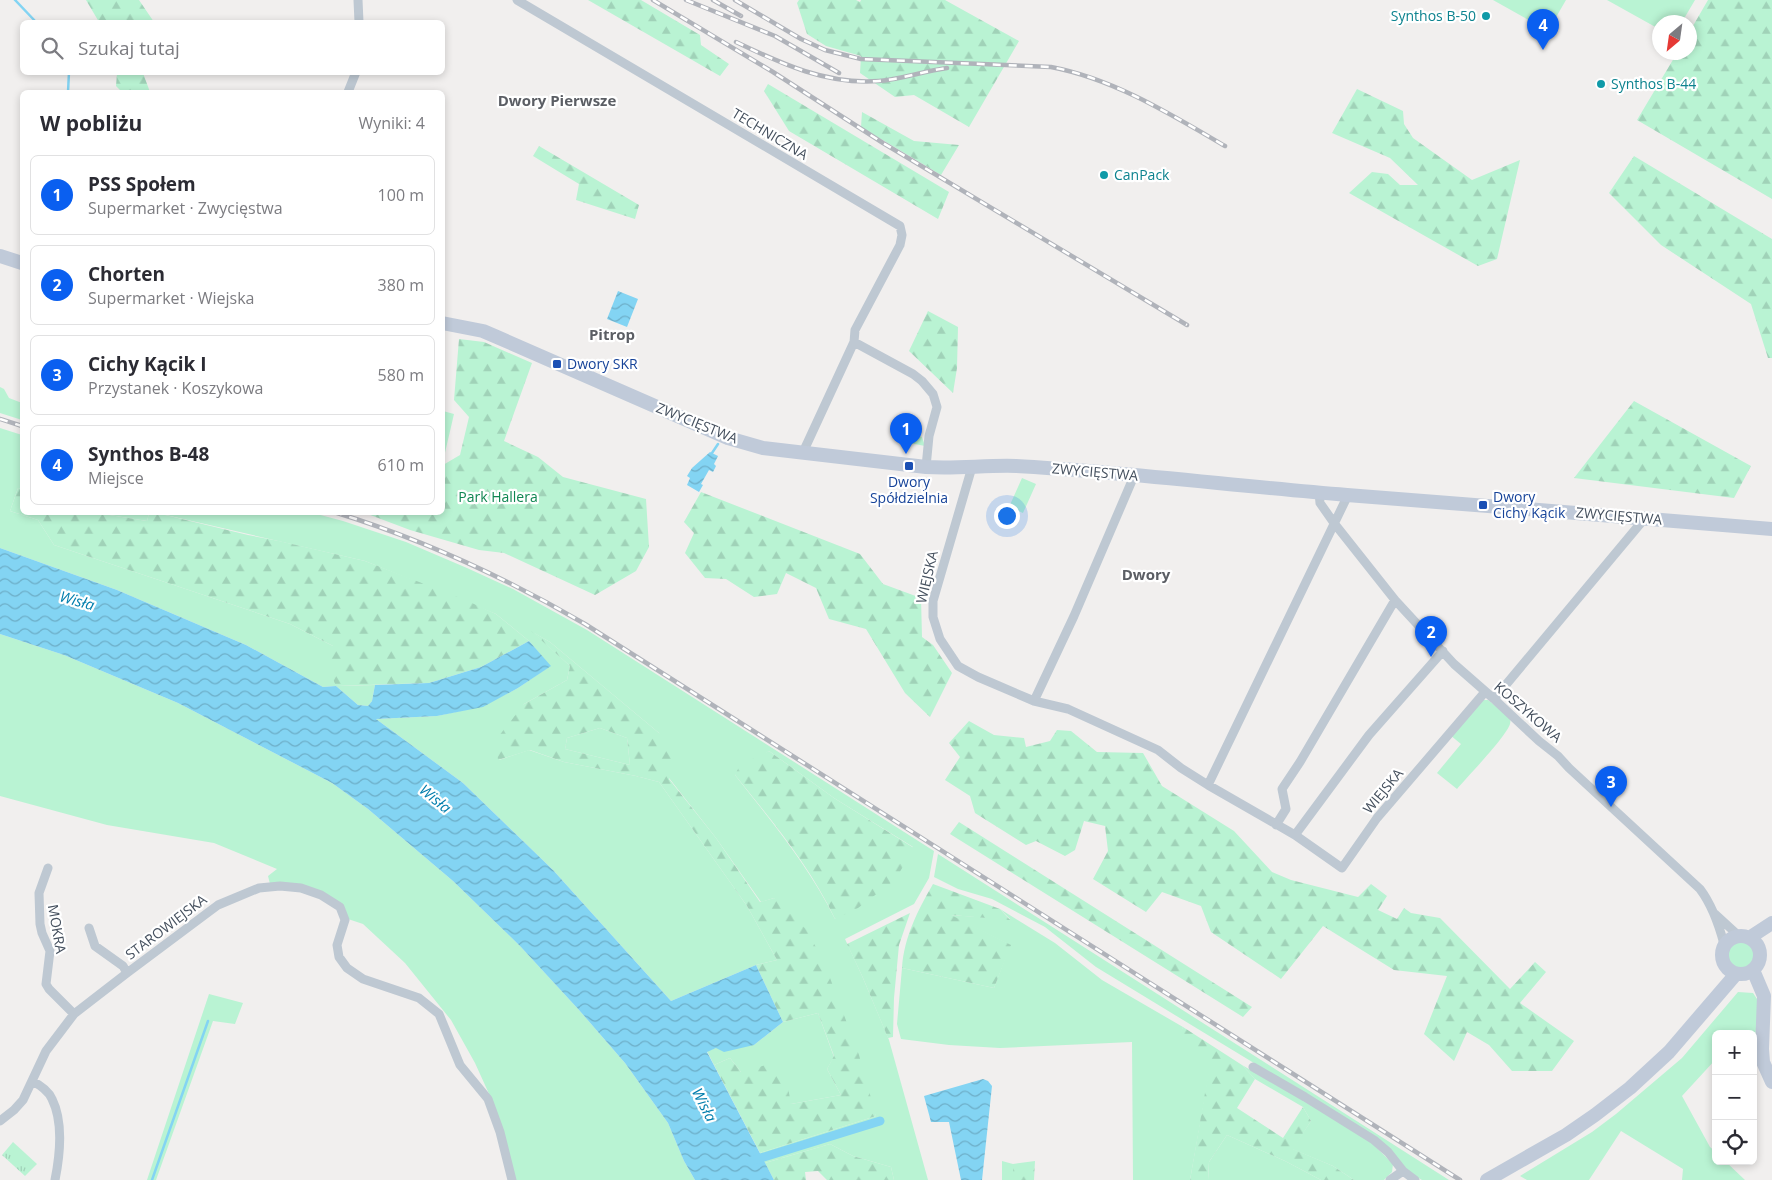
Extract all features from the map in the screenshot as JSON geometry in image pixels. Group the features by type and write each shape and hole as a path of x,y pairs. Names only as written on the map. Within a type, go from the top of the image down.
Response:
{"street":[{"path":"358,0 359,20"},
{"name":"TECHNICZNA","path":"517,0 900,226 902,235 900,245 855,330 854,342 809,439 804,454"},
{"path":"349,90 355,75"},
{"path":"0,256 20,262"},
{"name":"ZWYCIĘSTWA","path":"445,324 474,329 497,337 728,438 762,448 926,468 1018,467 1211,481 1348,495 1772,529"},
{"path":"854,342 913,374 933,394 937,407 929,436 926,468"},
{"name":"WIEJSKA","path":"972,467 933,601 933,617 940,639 958,666 978,677 1034,701 1068,709 1158,750 1208,785 1295,835 1342,868 1378,818 1485,692"},
{"path":"1034,701 1074,616 1134,476"},
{"name":"KOSZYKOWA","path":"1319,492 1320,503 1334,523 1395,600 1454,664 1700,889 1707,898 1724,944"},
{"path":"1208,785 1348,495"},
{"path":"1494,699 1645,518"},
{"path":"1276,825 1286,810 1282,789 1300,762 1395,600"},
{"path":"1295,835 1369,735 1443,651"},
{"name":"MOKRA","path":"48,868 41,883 39,901 42,933 50,951 46,984 74,1014"},
{"name":"STAROWIEJSKA","path":"0,1121 23,1100 46,1051 74,1014 217,906 259,888 280,886 301,888 321,895 340,907 344,920 337,945 339,957 347,968 363,979 419,998 439,1014 460,1065 488,1099 500,1132 512,1180"},
{"name":"KOSZYKOWA","path":"1713,912 1744,937"},
{"path":"1772,923 1744,937 1732,938 1724,944 1721,954 1731,971 1742,975 1753,970 1757,966 1772,930"},
{"name":"STAROWIEJSKA","path":"89,928 95,946 123,966 127,973"},
{"path":"1744,937 1756,944 1760,955"},
{"path":"1753,970 1764,996 1763,1062 1772,1082"},
{"path":"1487,1180 1588,1120 1630,1088 1668,1052 1711,1002 1731,971"},
{"path":"1253,1067 1374,1140 1388,1152 1403,1171 1415,1180"},
{"path":"32,1081 44,1088 52,1098 58,1118 60,1136 56,1180"},
{"path":"1390,1180 1403,1171"}],"green space":[{"path":"86,0 139,0 153,20 98,20"},
{"path":"588,0 641,0 700,35 701,45 729,64 720,76"},
{"path":"799,0 856,0 860,2 861,0 945,0 1019,41 969,127 914,95 895,97 860,73 861,56 826,46 807,34 797,3"},
{"path":"1493,0 1566,0 1548,31"},
{"path":"1607,0 1695,0 1686,15 1652,15 1652,25"},
{"path":"1708,0 1772,0 1772,199 1637,120 1673,60 1697,60 1697,19"},
{"path":"117,75 144,75 149,90 120,90 116,86"},
{"path":"768,84 949,192 938,219 789,131 764,91"},
{"path":"1357,89 1403,111 1404,124 1413,138 1472,180 1520,160 1497,259 1478,266 1349,193 1372,172 1388,174 1400,185 1418,185 1390,158 1332,133"},
{"path":"862,112 914,141 959,145 941,175 861,127"},
{"path":"539,146 639,205 635,219 576,200 579,184 533,156"},
{"path":"1634,156 1772,239 1772,358 1768,358 1751,304 1661,245 1609,193"},
{"path":"928,311 958,327 957,368 953,393 909,351"},
{"name":"Park Hallera","path":"459,339 484,342 532,363 504,441 538,457 563,477 646,499 649,547 636,571 595,595 504,553 479,550 410,530 370,515 445,515 445,464 460,455 469,417 454,400"},
{"path":"0,387 4,389 9,398 20,402 20,419 0,413"},
{"path":"1634,401 1751,466 1734,498 1574,478"},
{"path":"445,412 454,414 445,453"},
{"path":"0,428 20,434 20,488 18,488 10,511 38,520 54,545 290,624 333,646 336,686 323,687 246,645 117,590 0,548"},
{"path":"912,432 922,437 925,446 899,441 904,435"},
{"path":"1022,478 1036,484 1023,513 1009,507"},
{"path":"18,488 20,488 20,514 10,511"},
{"path":"701,492 860,554 883,584 921,598 922,637 933,645 952,673 930,717 905,693 866,629 829,619 816,588 786,573 777,594 754,597 726,579 705,578 685,553 694,533 684,522"},
{"path":"22,515 110,515 147,521 148,515 165,515 365,561 463,599 496,614 529,641 481,667 429,683 336,686 327,665 333,646 290,624 54,545 38,520"},
{"path":"110,515 148,515 147,521"},
{"path":"166,515 320,515 406,542 467,568 513,589 587,630 934,851 929,878 914,904 845,939 889,1040 928,1180 894,1180 891,1167 853,1156 830,1144 765,1163 760,1153 876,1116 774,898 761,902 716,838 669,778 659,733 550,642 534,633 570,666 567,680 524,704 499,760 529,750 564,762 659,782 747,906 777,960 756,965 671,1001 553,870 463,783 376,719 437,716 483,706 518,688 550,666 529,641 496,614 365,561","holes":["769,751 834,798 913,847 835,919 825,899 801,862 735,775"]},
{"path":"531,631 550,642 659,733 677,756 669,779 716,838 760,902 774,898 806,929 824,962 859,1055 876,1116 760,1153 714,1065 730,1058 741,1072 783,1060 791,1104 841,1095 827,1069 834,1056 818,1013 783,1022 756,965 777,960 747,906 659,782 564,762 530,750 498,760 495,741 524,704 567,680 570,666","holes":["600,728 627,738 630,765 565,749 567,738"]},
{"path":"0,634 64,655 178,703 332,783 368,809 453,881 520,946 579,1010 625,1063 668,1123 684,1161 695,1180 513,1180 490,1096 475,1063 451,1020 405,963 363,924 348,919 345,909 337,902 270,884 268,876 277,869 214,843 107,825 0,796"},
{"path":"375,685 372,701 368,706 358,705 336,686"},
{"path":"1483,700 1488,700 1508,716 1510,724 1494,747 1457,789 1437,773 1461,744 1450,735"},
{"path":"969,721 994,735 1024,738 1026,747 1050,741 1057,730 1071,731 1097,752 1143,753 1162,786 1234,831 1272,872 1291,880 1358,897 1371,884 1387,896 1378,910 1397,919 1404,908 1411,913 1440,918 1510,989 1535,962 1546,972 1520,1003 1574,1041 1552,1071 1512,1071 1489,1045 1467,1032 1454,1061 1424,1034 1447,976 1394,970 1323,926 1281,979 1211,932 1201,906 1162,892 1146,912 1093,879 1108,851 1105,826 1084,821 1075,850 1065,856 1036,841 1026,845 975,813 970,796 945,780 960,757 949,743"},
{"path":"600,728 627,738 630,765 565,749 567,738"},
{"path":"769,751 834,798 914,848 895,880 858,908 835,919 802,862 735,775 740,765"},
{"path":"959,822 1252,1007 1243,1017 950,834"},
{"path":"938,854 1449,1180 1422,1180 1406,1171 1377,1138 1096,967 1045,927 992,899 958,889 934,877"},
{"path":"933,884 1000,909 1010,920 951,915 1011,945 994,988 902,968 909,935 917,914"},
{"path":"1000,909 1055,943 1102,980 1183,1027 1181,1034 1212,1057 1190,1180 1133,1180 1132,1042 1000,1048 949,1045 901,1039 897,1024 902,968 994,988 1010,945 949,915 1010,919"},
{"path":"910,913 899,945 894,998 893,1037 888,1038 847,944"},
{"path":"1741,942 1751,946 1755,956 1751,966 1741,970 1731,966 1727,956 1731,946"},
{"path":"1738,992 1753,993 1759,1002 1756,1030 1712,1030 1712,1063 1682,1096 1712,1149 1712,1165 1729,1165 1745,1180 1682,1180 1683,1169 1621,1131 1589,1180 1527,1180 1520,1176 1592,1132 1682,1058"},
{"path":"209,994 243,1003 235,1024 213,1021 156,1180 147,1180"},
{"path":"818,1013 834,1057 827,1069 841,1095 791,1104 741,1072 730,1058 714,1065 707,1051 716,1048 754,1045 783,1022"},
{"path":"1183,1027 1242,1065 1255,1079 1237,1108 1283,1138 1303,1107 1311,1121 1293,1149 1333,1166 1354,1180 1321,1180 1285,1161 1227,1135 1209,1162 1208,1180 1190,1180 1211,1058 1180,1034"},
{"path":"1242,1065 1368,1139 1393,1164 1392,1172 1384,1180 1354,1180 1333,1166 1292,1149 1311,1121 1303,1107 1255,1079"},
{"path":"1227,1135 1285,1161 1321,1180 1208,1180 1209,1162"},
{"path":"13,1142 37,1164 25,1176 2,1155"},
{"path":"830,1144 853,1156 891,1167 894,1180 827,1180 818,1171 805,1172 806,1180 774,1180 765,1163"},
{"path":"1002,1161 1013,1164 1013,1180 1002,1180"},
{"path":"1035,1161 1034,1180 1013,1180 1013,1164"}],"water":[{"path":"618,291 638,299 627,327 607,319"},
{"path":"710,452 718,456 714,464 716,466 713,472 709,470 699,492 687,485 690,478 687,476 692,468"},
{"name":"Wisła","path":"0,548 117,590 246,645 323,687 336,686 358,705 368,706 372,701 375,685 429,683 481,667 529,641 551,666 518,688 483,707 437,716 376,719 463,783 553,870 671,1001 756,965 783,1022 754,1045 724,1052 716,1048 707,1052 774,1180 695,1180 684,1161 668,1123 625,1063 579,1010 520,946 453,881 368,809 332,783 178,703 64,655 0,634"},
{"path":"983,1079 992,1086 982,1180 961,1180 949,1122 931,1122 924,1096"}],"waterway":[{"path":"15,0 34,20"},
{"path":"68,90 69,75"},
{"path":"712,453 718,444"},
{"path":"152,1180 208,1021"},
{"path":"751,1161 880,1121"}],"railway":[{"path":"653,0 773,72 883,143 1187,325"},
{"path":"686,0 775,36 839,73"},
{"path":"713,0 741,16"},
{"path":"735,0 801,39 825,50 861,59 1051,67 1074,73 1097,80 1141,99 1225,146"},
{"path":"736,42 788,65 841,80 879,81 947,68"},
{"path":"0,419 20,425"},
{"path":"343,515 399,534 463,561 525,591 585,624 1460,1180"}],"place":[{"name":"Synthos B-50","path":"1486,16"},
{"name":"Synthos B-48","path":"1543,50"},
{"name":"Synthos B-44","path":"1601,84"},
{"name":"CanPack","path":"1104,175"},
{"name":"Dwory SKR","path":"557,364"},
{"name":"PSS Społem","path":"906,454"},
{"name":"Dwory Spółdzielnia","path":"909,466"},
{"name":"Dwory Cichy Kącik","path":"1483,505"},
{"name":"Chorten","path":"1431,657"},
{"name":"Cichy Kącik I","path":"1611,807"}],"district":[{"name":"Dwory Pierwsze","path":"557,101"},
{"name":"Pitrop","path":"612,335"},
{"name":"Dwory","path":"1146,575"}]}
